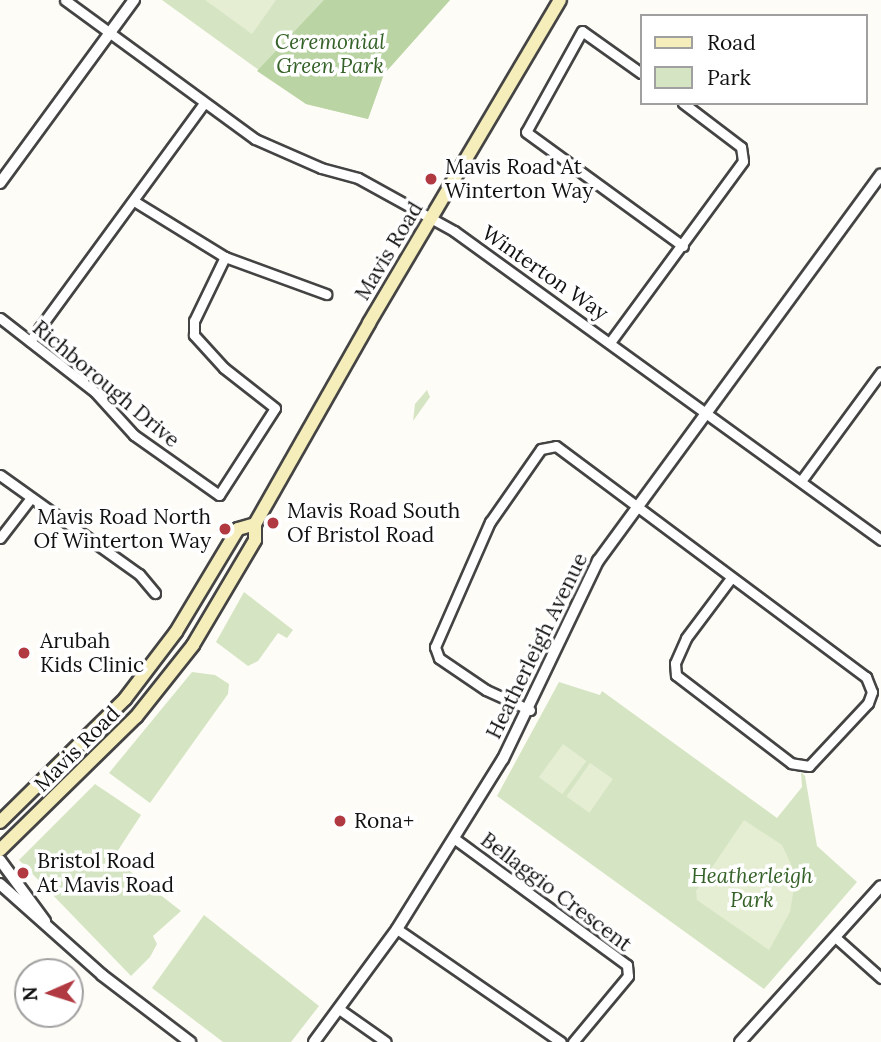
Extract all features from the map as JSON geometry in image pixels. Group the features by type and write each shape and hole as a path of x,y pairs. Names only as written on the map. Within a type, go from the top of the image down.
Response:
{"main road":[{"name":"Mavis Road","path":"0,850 157,693 193,645 255,540 255,524 560,0"},
{"name":"Mavis Road","path":"0,822 125,699 176,632 238,529 255,524"}],"street":[{"name":"Winterton Way","path":"65,0 256,139 321,168 358,178 432,218 611,341 881,540"},
{"path":"0,183 134,0"},
{"path":"640,73 582,31 526,132 683,246"},
{"path":"30,341 204,103"},
{"path":"611,341 743,161 735,142 686,105"},
{"name":"Heatherleigh Avenue","path":"314,1042 397,929 455,839 530,710 589,575 881,174"},
{"path":"134,201 225,257 326,294"},
{"name":"Richborough Drive","path":"0,318 94,392 134,435 219,495 275,408 224,368 194,335 194,321 225,257"},
{"path":"801,481 877,387 881,372"},
{"path":"530,710 486,690 439,658 435,647 491,522 535,455 556,446 636,509 731,578 869,684 868,703 809,766 791,763 676,675 675,663 686,638 731,578"},
{"path":"0,475 30,499 139,574 155,593"},
{"path":"0,538 30,499"},
{"name":"Bellaggio Crescent","path":"455,839 627,965 628,976 573,1042"},
{"path":"0,860 46,923"},
{"path":"0,884 102,975 190,1042"},
{"path":"740,1042 881,886"},
{"path":"397,929 561,1042"},
{"path":"835,937 881,978"},
{"path":"339,1009 386,1042"}],"green space":[{"name":"Ceremonial Green Park","path":"162,0 450,0 384,74 368,119 306,104"},
{"path":"205,0 276,0 252,34"},
{"name":"Ceremonial Green Park","path":"324,0 450,0 384,74 368,119 306,104 257,71"},
{"path":"427,390 430,397 413,421 415,404"},
{"path":"244,592 293,630 287,638 278,633 258,661 248,666 216,642"},
{"path":"192,672 215,675 229,684 228,694 150,803 109,773"},
{"name":"Heatherleigh Park","path":"559,682 600,695 602,691 777,818 802,787 801,772 805,776 817,846 857,882 764,989 497,796"},
{"path":"563,744 586,761 562,794 539,777"},
{"path":"590,763 613,779 589,813 566,797"},
{"path":"95,784 141,815 113,858 181,911 153,936 157,944 150,957 131,976 19,860"},
{"path":"744,820 782,845 796,875 790,912 769,950 697,900 696,891"},
{"path":"204,915 319,1006 291,1042 223,1042 152,988"}],"place":[{"name":"Mavis Road At Winterton Way","path":"431,179"},
{"name":"Mavis Road South Of Bristol Road","path":"273,523"},
{"name":"Mavis Road North Of Winterton Way","path":"225,529"},
{"name":"Arubah Kids Clinic","path":"24,653"},
{"name":"Rona+","path":"340,821"},
{"name":"Bristol Road At Mavis Road","path":"23,873"}]}
